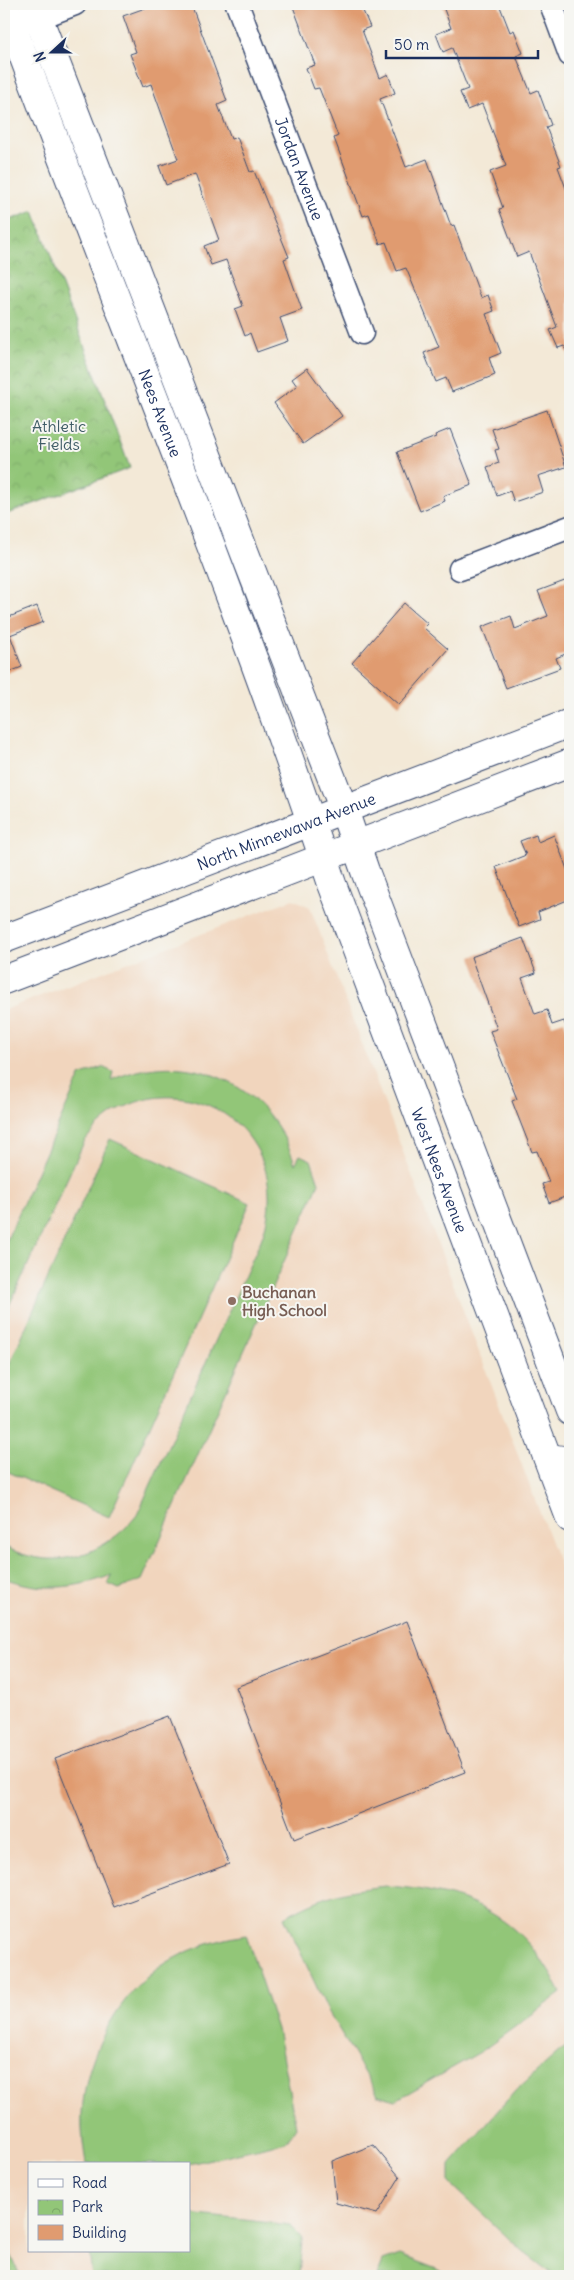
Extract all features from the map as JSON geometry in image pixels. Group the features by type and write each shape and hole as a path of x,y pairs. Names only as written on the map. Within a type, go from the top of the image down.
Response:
{"main road":[{"name":"Nees Avenue","path":"36,11 344,810"},
{"name":"Nees Avenue","path":"8,16 195,502 312,822"},
{"name":"North Minnewawa Avenue","path":"4,939 570,723"},
{"path":"4,980 570,764"},
{"path":"344,810 570,1411"},
{"name":"West Nees Avenue","path":"312,822 323,858 559,1462 570,1518"}],"street":[{"path":"8,16 75,4"},
{"name":"Jordan Avenue","path":"237,4 362,332"},
{"path":"551,4 570,55"},
{"path":"460,569 570,527"}],"shaded area":[{"name":"Buchanan High School","path":"293,899 310,907 570,1592 570,2276 4,2276 4,1010"}],"green space":[{"name":"Athletic Fields","path":"34,211 130,468 4,515 4,222"},
{"path":"102,1067 113,1072 111,1080 140,1071 169,1067 196,1070 222,1079 246,1093 267,1112 283,1136 295,1164 300,1155 311,1160 319,1183 142,1580 119,1589 108,1584 112,1575 71,1586 45,1587 4,1578 4,1546 22,1554 41,1558 59,1559 76,1556 93,1550 109,1541 137,1515 261,1240 269,1198 262,1161 244,1131 217,1110 185,1098 149,1099 115,1113 84,1142 4,1317 4,1246 80,1076"},
{"path":"110,1139 250,1203 109,1517 4,1470 4,1376"},
{"path":"387,1886 444,1894 469,1902 491,1913 511,1927 529,1945 546,1967 561,1993 482,2051 396,2100 378,2095 327,2009 284,1917 334,1895"},
{"path":"246,1935 277,2029 296,2127 286,2142 190,2164 190,2162 86,2162 82,2118 85,2087 95,2053 111,2021 131,1993 166,1963 191,1950 218,1941"},
{"path":"570,2042 570,2276 555,2276 522,2251 450,2183 450,2165 516,2090"},
{"path":"190,2214 290,2225 302,2239 299,2276 92,2276 89,2252 190,2252"},
{"path":"4,2237 20,2276 4,2276"},
{"path":"400,2255 455,2276 377,2276 383,2261"}],"building":[{"path":"156,4 191,4 227,101 218,105 231,139 237,137 250,172 254,171 289,257 284,259 302,310 280,318 288,341 257,352 250,333 245,336 235,309 243,306 226,260 211,265 204,246 219,240 195,174 166,185 159,166 178,159 151,84 143,87 130,54 136,52 123,16"},
{"path":"292,4 360,4 370,27 362,30 380,78 388,74 395,93 380,99 406,167 427,159 451,226 454,225 481,298 488,295 494,311 486,314 501,353 489,358 495,375 452,392 446,378 436,382 424,353 439,347 406,268 397,271 386,242 380,244 369,214 363,216 334,138 338,136 319,88 314,89 306,68 315,65"},
{"path":"442,4 499,4 510,32 514,30 523,53 516,56 531,93 538,90 551,125 546,127 561,166 558,167 570,199 570,358 564,346 558,348 550,330 557,327 529,252 517,257 499,209 503,208 490,172 506,166 482,104 467,110 460,92 468,89 452,48 443,52 436,34 451,28"},
{"path":"307,368 342,416 303,444 274,403 297,386 292,379"},
{"path":"547,410 566,467 538,476 543,492 514,502 510,491 497,496 487,467 499,463 495,450 499,449 492,429"},
{"path":"450,429 472,485 443,496 445,501 420,511 397,452 436,437 435,435"},
{"path":"570,579 570,652 556,658 560,668 506,688 482,627 511,616 515,629 548,616 538,591"},
{"path":"404,603 428,624 424,628 448,649 399,705 352,663"},
{"path":"37,606 43,622 10,635 22,667 4,674 4,619"},
{"path":"536,835 538,842 554,835 570,877 570,899 538,912 540,919 519,927 496,867 526,855 520,841"},
{"path":"523,938 536,973 522,978 535,1014 547,1010 552,1025 564,1021 570,1037 570,1195 549,1203 542,1184 549,1182 537,1151 532,1152 512,1101 517,1099 490,1031 497,1029 471,957"},
{"path":"407,1621 465,1772 294,1839 236,1687"},
{"path":"170,1716 229,1864 114,1907 55,1759"},
{"path":"373,2145 400,2177 377,2214 336,2203 332,2161"}],"place":[{"name":"Buchanan High School","path":"232,1301"}]}
